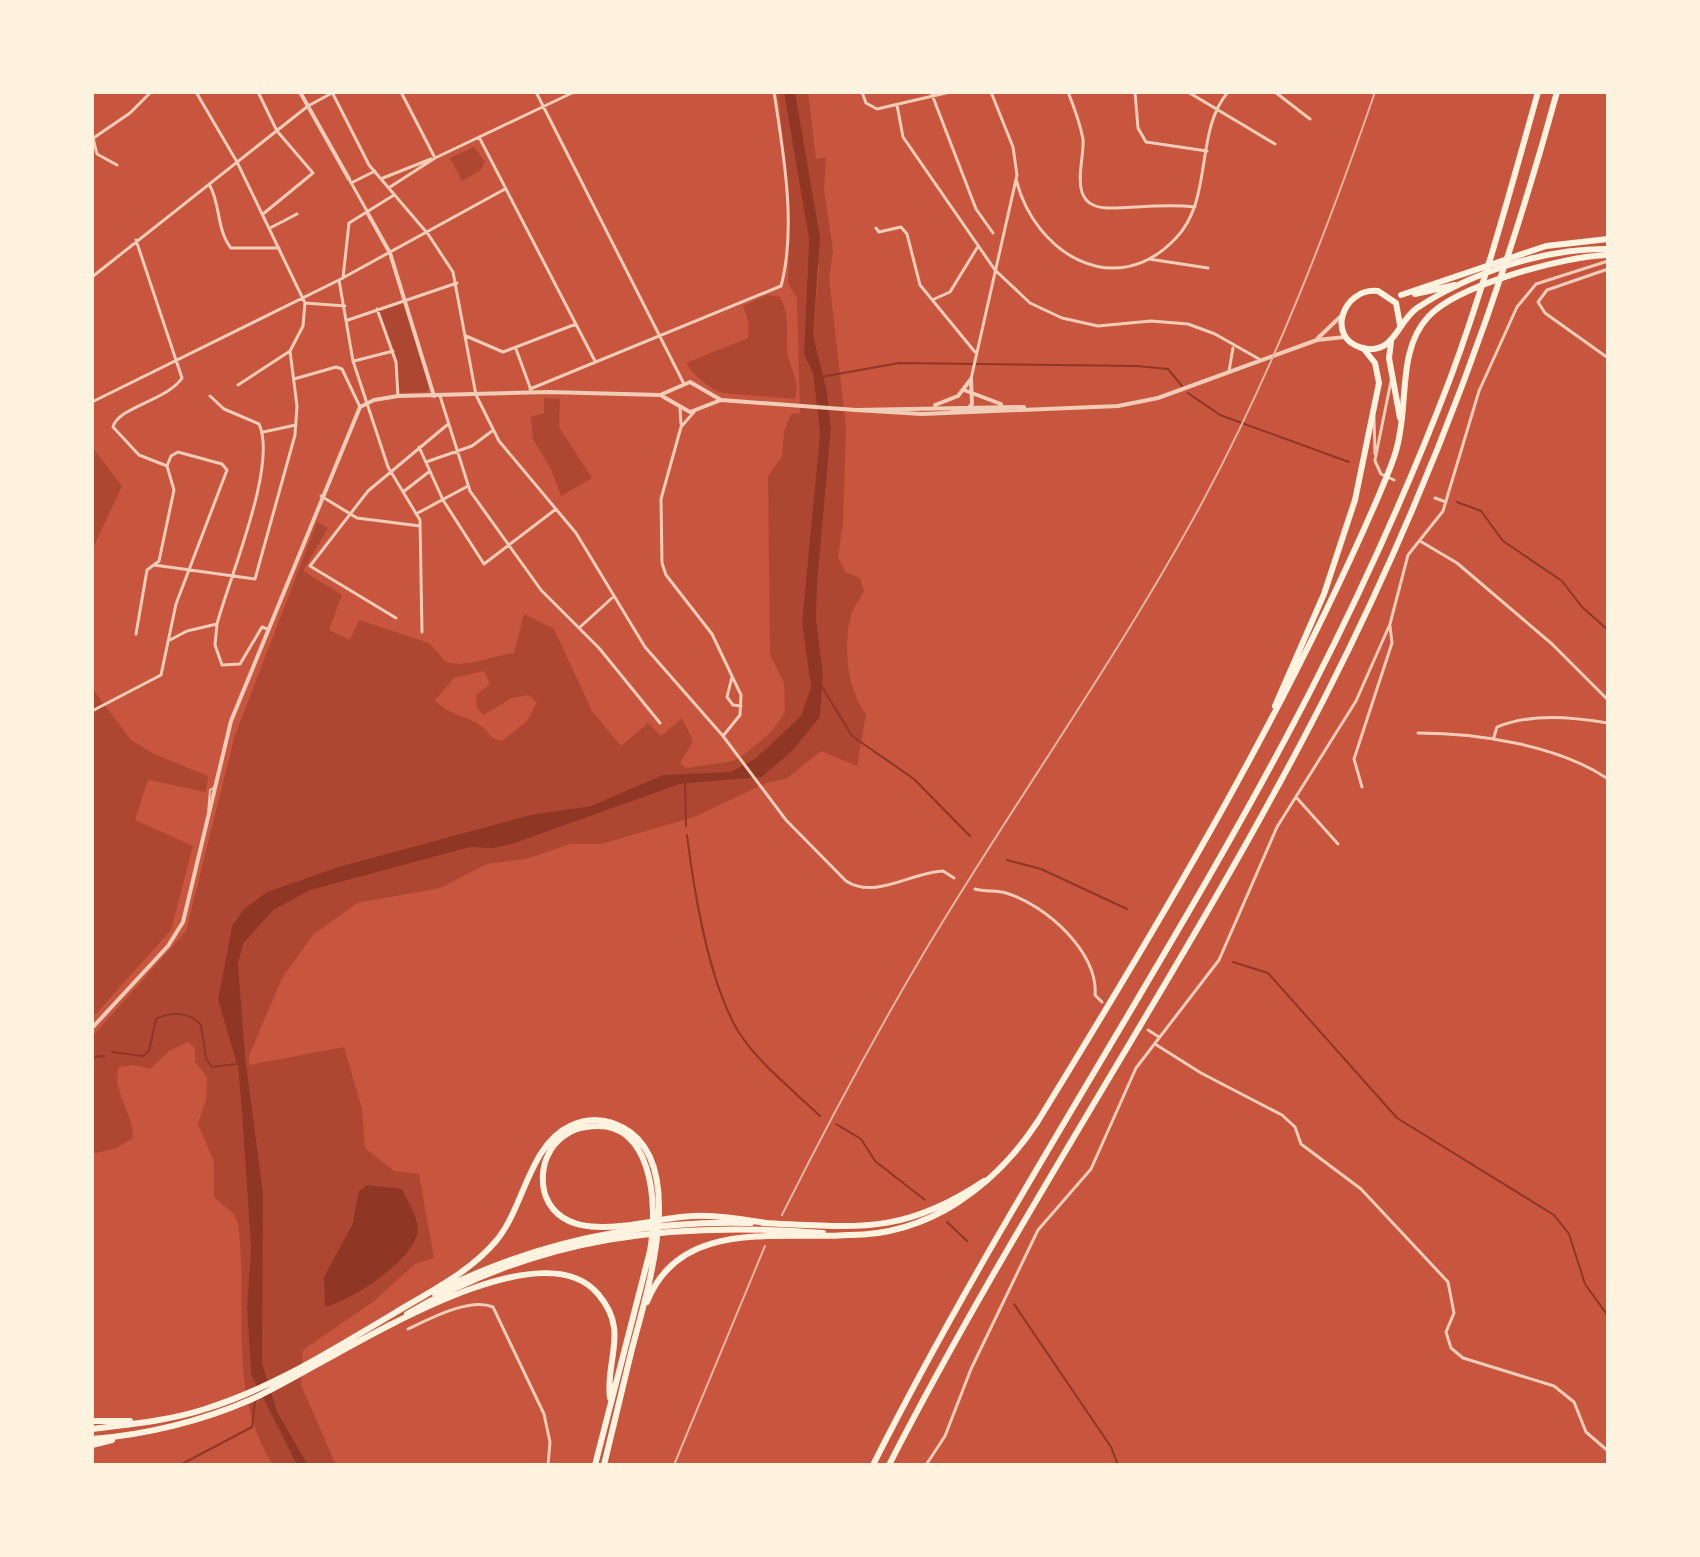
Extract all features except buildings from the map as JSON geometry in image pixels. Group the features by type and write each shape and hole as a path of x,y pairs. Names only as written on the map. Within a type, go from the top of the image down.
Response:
{"main road":[{"path":"873,1465 982,1263 1193,905 1311,690 1422,450 1479,294 1538,92"},
{"path":"889,1465 989,1282 1209,906 1324,698 1423,486 1511,251 1557,92"},
{"path":"1401,295 1546,246 1608,239"},
{"path":"1401,425 1392,378 1391,341 1415,309 1470,282 1545,255 1608,249"},
{"path":"640,1320 663,1271 699,1246 723,1240 850,1235 896,1228 937,1214 969,1197 998,1172 1047,1107 1288,692 1389,471 1401,425 1409,353 1416,332 1436,309 1461,294 1565,260 1608,258"},
{"path":"1390,297 1470,282"},
{"path":"1391,341 1373,349 1363,348 1347,338 1342,315 1347,302 1358,293 1378,291 1390,297 1399,309 1400,325"},
{"path":"1260,739 1304,645 1336,561 1374,414 1379,374 1363,348"},
{"path":"405,1311 465,1270 495,1242 516,1210 546,1146 572,1124 600,1120 630,1131 647,1153 655,1192 651,1260 640,1320 604,1465"},
{"path":"655,1192 638,1150 623,1134 607,1127 588,1126 571,1131 554,1146 544,1164 543,1183 548,1200 563,1217 578,1225 600,1226 692,1216 731,1217 766,1223"},
{"path":"92,1439 223,1407 308,1369 405,1311 497,1263 578,1239 671,1223 766,1223 853,1228 903,1221 952,1202 998,1172"},
{"path":"405,1311 500,1269 578,1245 628,1235 725,1228 850,1235"},
{"path":"595,1465 651,1260"},
{"path":"405,1311 503,1280 541,1274 579,1280 599,1295 613,1323 616,1344 611,1402"},
{"path":"92,1421 150,1426"},
{"path":"92,1429 150,1426"},
{"path":"92,1445 150,1426"}],"street":[{"path":"117,165 97,154 93,137 130,113 151,92"},
{"path":"196,92 237,162 304,300 303,326 290,351 238,385"},
{"path":"258,92 277,131 313,173 263,214"},
{"path":"300,92 390,253 468,486 541,590 579,628 660,723"},
{"path":"92,277 308,106 333,92 375,171 428,234 457,283 476,395 492,431 515,463 562,514 645,647 742,759 786,820 851,884 857,887 893,883 936,871 954,878"},
{"path":"401,92 435,158"},
{"path":"536,92 684,384"},
{"path":"382,179 435,158 574,92"},
{"path":"531,391 781,286 787,264 783,139 774,92"},
{"path":"862,92 866,103 877,109 950,92"},
{"path":"991,92 1013,147 1016,179 1031,220 1063,253 1092,265 1110,266 1149,259 1208,268"},
{"path":"1068,92 1082,136 1078,177 1087,199 1107,208 1149,203 1195,207"},
{"path":"1135,92 1138,128 1146,142 1207,151"},
{"path":"1188,92 1275,144"},
{"path":"1149,259 1177,237 1195,207 1215,107 1228,92"},
{"path":"1275,92 1310,119"},
{"path":"932,94 976,209 993,233"},
{"path":"897,105 903,137 995,270 1030,303 1062,318 1108,326 1167,321 1205,330 1233,348 1262,360"},
{"path":"479,137 596,362"},
{"path":"390,187 435,158"},
{"path":"350,181 375,171"},
{"path":"914,414 967,410 974,393 971,379 973,367 1016,179"},
{"path":"209,184 219,204 221,232 231,248 279,248"},
{"path":"92,402 304,300 505,189"},
{"path":"395,194 349,223 341,279 353,361 366,403 391,471 420,526 422,632"},
{"path":"270,228 297,214"},
{"path":"876,228 879,232 901,227 907,234 920,284 976,356"},
{"path":"136,240 182,378 177,386 117,418 113,427 139,455 167,466"},
{"path":"932,300 950,292 978,246"},
{"path":"926,1465 945,1436 971,1369 1038,1230 1091,1169 1131,1077 1219,960 1277,827 1356,701 1390,626 1408,555 1437,521 1446,502 1479,391 1526,293 1547,279 1608,258"},
{"path":"1608,269 1547,290 1538,302 1545,313 1608,358"},
{"path":"348,320 457,283"},
{"path":"304,300 345,306"},
{"path":"377,309 393,351 398,396"},
{"path":"1317,340 1342,315"},
{"path":"466,336 503,352 576,324"},
{"path":"681,427 694,412 721,400 914,414 1139,403 1317,340 1347,338"},
{"path":"1228,373 1233,348"},
{"path":"516,349 531,391"},
{"path":"154,565 255,579 296,425 290,351"},
{"path":"353,361 393,351"},
{"path":"294,379 336,367 348,377 360,407"},
{"path":"1375,460 1392,378"},
{"path":"922,408 958,396 971,379"},
{"path":"92,1028 168,946 183,922 231,721 360,407 398,396 531,391 660,395 694,382 721,400"},
{"path":"678,389 681,427 660,502 663,567 712,634 732,677 742,706 736,724 723,736"},
{"path":"703,389 706,398 703,407"},
{"path":"964,390 986,401 1033,409"},
{"path":"660,395 694,412"},
{"path":"210,396 224,409 259,424 265,453 256,498 217,624 216,657 222,665 230,667 240,664 262,627 267,629"},
{"path":"958,396 961,403 968,407 998,412"},
{"path":"856,410 1024,407"},
{"path":"1374,414 1375,460 1381,474 1394,480"},
{"path":"263,432 296,425"},
{"path":"396,618 310,566 349,513 391,471 447,425"},
{"path":"426,462 472,446 492,431"},
{"path":"419,447 443,500 484,564 556,509"},
{"path":"92,711 157,680 161,675 166,642 187,571 227,470 222,464 178,452 167,466"},
{"path":"136,634 147,570 159,561 174,490 167,466"},
{"path":"403,492 430,471"},
{"path":"416,514 468,486"},
{"path":"321,496 357,518 420,526"},
{"path":"1435,498 1446,502"},
{"path":"1420,541 1457,563 1552,644 1608,700"},
{"path":"579,628 612,598"},
{"path":"166,642 187,631 217,624"},
{"path":"1362,787 1354,759 1392,643 1390,626"},
{"path":"732,677 727,697 733,705 742,706"},
{"path":"1494,737 1497,727 1535,719 1608,723"},
{"path":"1418,733 1494,737 1559,754 1608,779"},
{"path":"1296,797 1338,844"},
{"path":"975,889 1009,894 1047,917 1085,956 1096,976 1095,995 1102,1002"},
{"path":"1148,1030 1159,1037"},
{"path":"1155,1043 1192,1069 1282,1115 1295,1127 1301,1144 1361,1189 1448,1282 1454,1313 1446,1332 1451,1348 1463,1358 1554,1386 1574,1402 1586,1432 1608,1451"},
{"path":"408,1329 459,1309 484,1304 493,1307 544,1414 550,1442 548,1465"}],"shaded area":[{"path":"778,92 784,92 809,239 804,355 813,373 820,433 802,623 811,687 801,716 756,758 731,772 663,776 591,806 530,815 338,867 267,892 244,909 232,926 218,1000 238,1068 242,1113 251,1249 247,1307 251,1374 297,1465 273,1465 258,1437 249,1408 242,1348 238,1224 234,1214 214,1197 214,1162 198,1124 206,1099 207,1077 195,1062 195,1048 188,1042 169,1051 150,1069 134,1065 119,1067 118,1085 133,1138 116,1148 92,1154 92,1037 186,931 235,735 317,522 328,528 303,571 342,595 329,630 350,640 359,620 429,643 446,662 472,663 514,653 524,614 554,629 592,711 621,746 648,723 661,736 682,718 693,741 680,763 686,768 733,761 771,732 785,713 784,683 770,654 768,476 782,456 784,432 791,414 800,413 797,298 788,283 790,207","holes":["484,671 490,684 476,695 477,708 483,715 512,698 528,695 537,702 527,721 502,741 492,737 476,723 445,709 435,700 454,678"]},
{"path":"784,92 795,92 820,238 813,335 827,392 831,429 817,585 816,620 823,673 820,717 793,750 762,777 680,784 512,844 492,848 470,847 310,890 273,910 244,943 238,963 245,1057 263,1193 262,1363 277,1411 308,1465 297,1465 251,1374 247,1307 251,1249 242,1113 238,1068 218,1000 232,926 244,909 267,892 338,867 530,815 591,806 663,775 731,772 756,758 801,716 811,687 802,623 820,433 813,373 804,355 809,239"},
{"path":"795,92 808,92 816,159 826,157 824,190 833,250 829,278 846,428 843,524 838,557 845,572 860,578 864,591 852,612 847,638 848,666 854,693 866,715 857,766 821,751 786,779 766,783 694,817 601,844 570,844 526,859 487,864 440,888 357,903 313,935 282,978 249,1056 249,1065 344,1047 362,1109 365,1148 394,1171 419,1174 434,1258 415,1264 374,1301 303,1350 301,1385 336,1465 308,1465 277,1410 262,1363 238,963 244,945 272,910 318,886 427,854 512,844 680,784 762,777 793,750 820,717 823,673 816,620 817,585 831,429 827,392 813,335 819,268","holes":["367,1186 402,1189 408,1203 394,1266 352,1293 351,1225 360,1199"]},
{"path":"474,147 485,162 481,170 462,181 450,158"},
{"path":"767,295 780,297 785,310 788,356 796,385 795,399 717,391 686,363 748,338 749,324 743,306"},
{"path":"404,302 430,386 427,392 398,393 395,353 379,310"},
{"path":"544,398 560,399 559,427 592,478 561,496 552,471 533,439 531,417 544,413"},
{"path":"92,447 122,486 92,550"},
{"path":"92,688 131,740 154,754 208,776 206,792 148,780 135,820 193,846 171,930 93,1017"},
{"path":"367,1185 402,1189 418,1230 414,1241 395,1266 350,1297 325,1307 324,1277 352,1225 359,1191"}],"waterway":[{"path":"821,377 899,363 1137,366 1168,369 1182,386"},
{"path":"1188,393 1220,415 1349,462"},
{"path":"1457,502 1481,511 1503,541 1562,581 1582,607 1608,630"},
{"path":"821,685 852,736 914,779 970,836"},
{"path":"685,783 686,826"},
{"path":"687,835 704,936 728,1011 755,1054 820,1116"},
{"path":"1007,860 1041,869 1127,909"},
{"path":"1233,962 1268,973 1397,1118 1554,1215 1569,1234 1585,1284 1608,1316"},
{"path":"112,1052 143,1056 149,1051 156,1019 180,1014 191,1017 201,1025 206,1059 212,1067 236,1064"},
{"path":"92,1057 104,1056"},
{"path":"836,1124 861,1139 875,1161 925,1200"},
{"path":"947,1222 967,1241"},
{"path":"1014,1304 1111,1447 1118,1465"},
{"path":"180,1465 252,1427 255,1401"}],"railway":[{"path":"782,1215 851,1082 925,951 1138,614 1204,499 1254,400 1298,298 1375,92"},
{"path":"674,1465 765,1246"}]}
